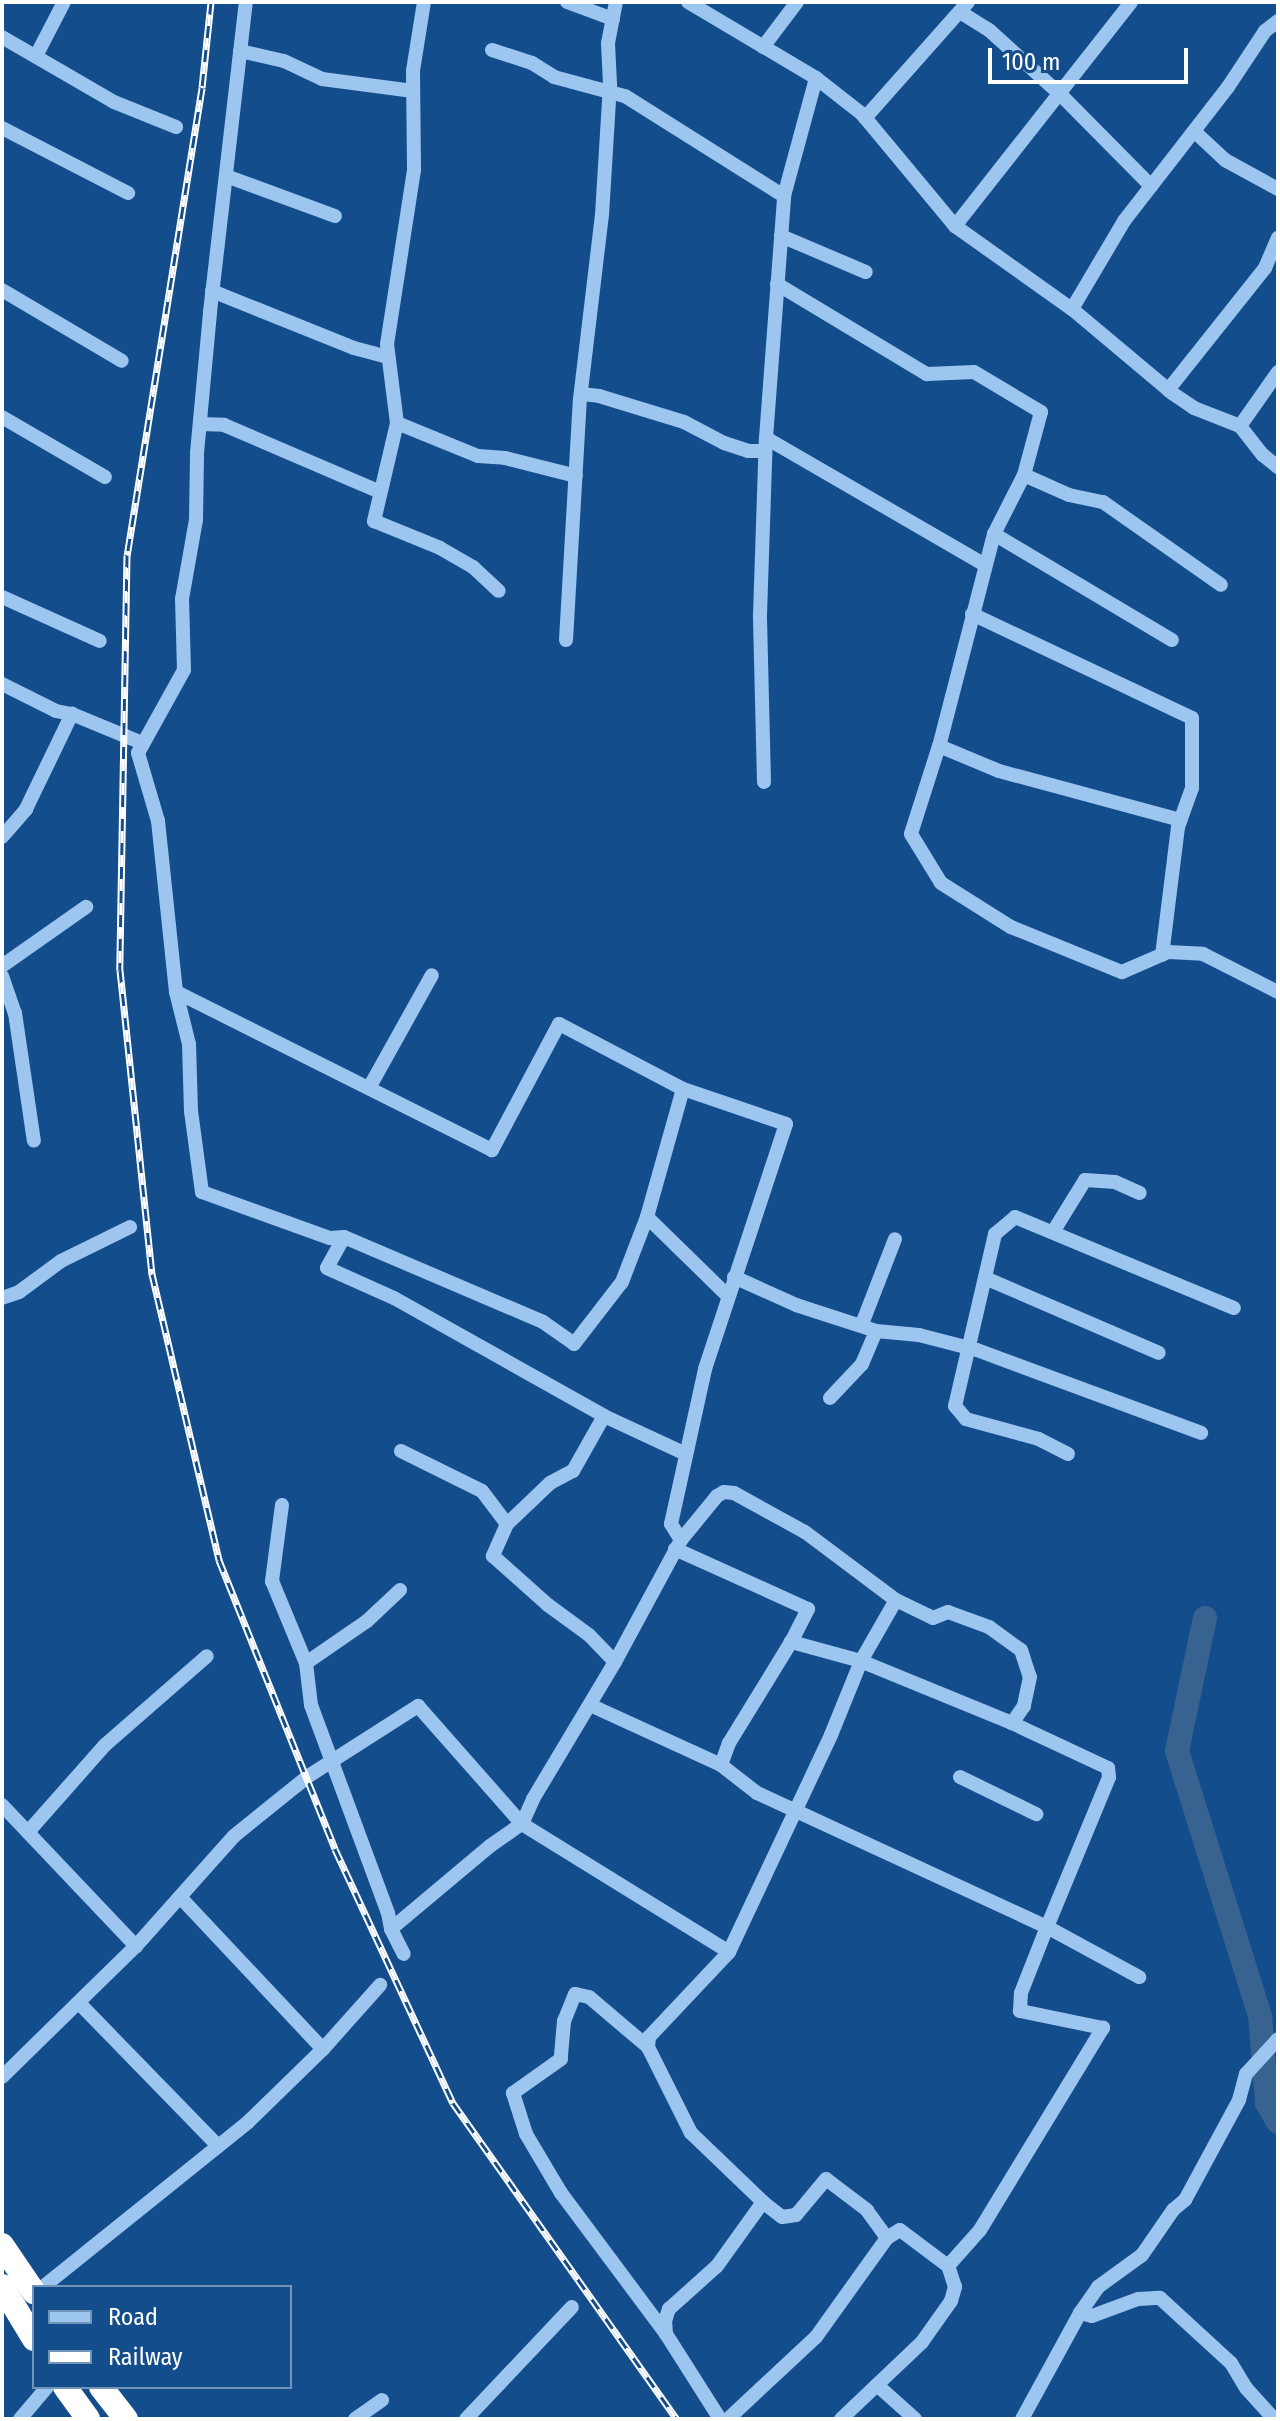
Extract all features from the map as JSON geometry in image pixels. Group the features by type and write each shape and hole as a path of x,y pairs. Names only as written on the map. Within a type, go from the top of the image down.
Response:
{"highway":[{"path":"2,2245 32,2289"},
{"path":"2,2286 32,2336"},
{"path":"66,2389 88,2419"},
{"path":"102,2389 121,2417"}],"street":[{"path":"36,56 64,2"},
{"path":"246,2 212,291 200,424 196,520 182,599 184,670 138,753 158,821 176,992 189,1044 191,1111 202,1192 330,1238 344,1237 543,1322 574,1344 622,1282 647,1217 683,1089"},
{"path":"424,2 413,91 414,170 388,357 397,423 374,521 440,548 473,567 499,591"},
{"path":"567,2 613,19"},
{"path":"566,640 581,394 602,215 609,92 608,43 616,2"},
{"path":"688,2 816,78 865,118 955,226 1072,309 1168,390 1194,408 1240,426 1263,455 1278,467"},
{"path":"763,47 797,2"},
{"path":"955,226 1061,95 1131,2"},
{"path":"865,118 964,7 1061,95 1151,186"},
{"path":"1072,309 1124,221 1194,131 1265,31 1278,21"},
{"path":"2,37 114,102 176,127"},
{"path":"492,50 532,63 554,77 625,96 784,196"},
{"path":"240,51 284,61 322,79 413,91"},
{"path":"764,782 760,615 765,444 784,196 816,78"},
{"path":"2,128 128,193"},
{"path":"1194,131 1225,160 1278,189"},
{"path":"226,176 335,216"},
{"path":"781,236 866,272"},
{"path":"1168,390 1265,268 1278,238"},
{"path":"777,284 927,374 974,372 1041,412 1024,475 994,534 939,746 911,834 941,883 1011,927 1122,972 1162,955 1203,954 1278,992"},
{"path":"2,290 122,361"},
{"path":"212,291 354,348 388,357"},
{"path":"1240,426 1278,372"},
{"path":"581,394 599,396 684,422 724,443 748,451 765,444"},
{"path":"2,417 105,477"},
{"path":"397,423 478,456 505,458 576,476"},
{"path":"200,424 224,425 380,492"},
{"path":"765,444 985,565"},
{"path":"1024,475 1069,495 1103,502 1221,585"},
{"path":"994,534 1172,640"},
{"path":"2,597 100,641"},
{"path":"972,614 1192,718 1192,788 1181,820 1162,955"},
{"path":"2,684 56,711 72,714 142,743"},
{"path":"2,837 26,809 72,714"},
{"path":"939,746 999,771 1181,820"},
{"path":"2,966 86,907"},
{"path":"369,1088 432,975"},
{"path":"2,976 15,1013 34,1141"},
{"path":"176,992 492,1150 559,1024 683,1089 786,1124 705,1369 671,1524 678,1544 808,1609 729,1743 721,1765"},
{"path":"1053,1232 1085,1180 1115,1182 1140,1193"},
{"path":"647,1217 728,1296"},
{"path":"1068,1454 1039,1439 966,1419 955,1406 995,1234 1015,1217 1234,1308"},
{"path":"2,1298 19,1292 61,1261 130,1227"},
{"path":"344,1237 327,1268 394,1298 604,1416 686,1454"},
{"path":"862,1324 895,1239"},
{"path":"734,1277 796,1305 876,1331 919,1335 968,1348 1201,1433"},
{"path":"985,1278 1159,1353"},
{"path":"830,1398 862,1364 876,1331"},
{"path":"604,1416 573,1471 550,1483 507,1524 493,1556 548,1605 589,1635 615,1662"},
{"path":"401,1451 482,1491 507,1524"},
{"path":"391,1929 504,1835 522,1824 533,1799 615,1662 678,1544 717,1496 724,1492 734,1493 805,1532 896,1600 933,1618 948,1612 989,1627 1021,1650 1030,1677 1024,1706 1012,1723"},
{"path":"282,1505 272,1581 306,1663 311,1705 388,1913 391,1929 404,1954"},
{"path":"306,1663 367,1621 400,1590"},
{"path":"648,2047 649,2037 729,1952 797,1812 861,1661 896,1600"},
{"path":"791,1642 861,1661 1012,1723 1108,1768 1109,1777 1021,1993 1020,2011 1103,2028 980,2230 948,2266"},
{"path":"28,1832 105,1745 207,1656"},
{"path":"590,1705 721,1765 757,1793 1047,1927 1139,1977"},
{"path":"2,2077 136,1946 234,1836 332,1760 418,1706 522,1824 729,1952"},
{"path":"960,1777 1036,1814"},
{"path":"2,1805 136,1946"},
{"path":"181,1898 323,2049"},
{"path":"45,2285 248,2122 323,2049 380,1985"},
{"path":"720,2419 666,2334 561,2193 526,2134 513,2093 561,2059 564,2021 575,1994 589,1997 648,2047 691,2133 782,2217 796,2215 826,2179 867,2210 887,2238"},
{"path":"80,2004 218,2146"},
{"path":"1022,2419 1080,2313 1098,2287 1142,2255 1164,2221 1185,2200 1239,2100 1246,2074 1276,2042"},
{"path":"666,2334 669,2309 717,2266 763,2202"},
{"path":"728,2419 816,2337 887,2238 900,2230 948,2266 955,2287 951,2301 922,2342 841,2419"},
{"path":"1080,2313 1092,2316 1138,2299 1160,2298 1231,2363 1246,2388 1274,2419"},
{"path":"466,2419 572,2307"},
{"path":"877,2385 915,2419"},
{"path":"20,2419 45,2389"},
{"path":"355,2419 382,2400"}],"waterway":[{"path":"1205,1618 1177,1751 1260,2016 1267,2103 1278,2122"}],"railway":[{"path":"211,2 202,88 127,555 120,970 152,1274 219,1560 335,1849 453,2103 677,2419"}]}
